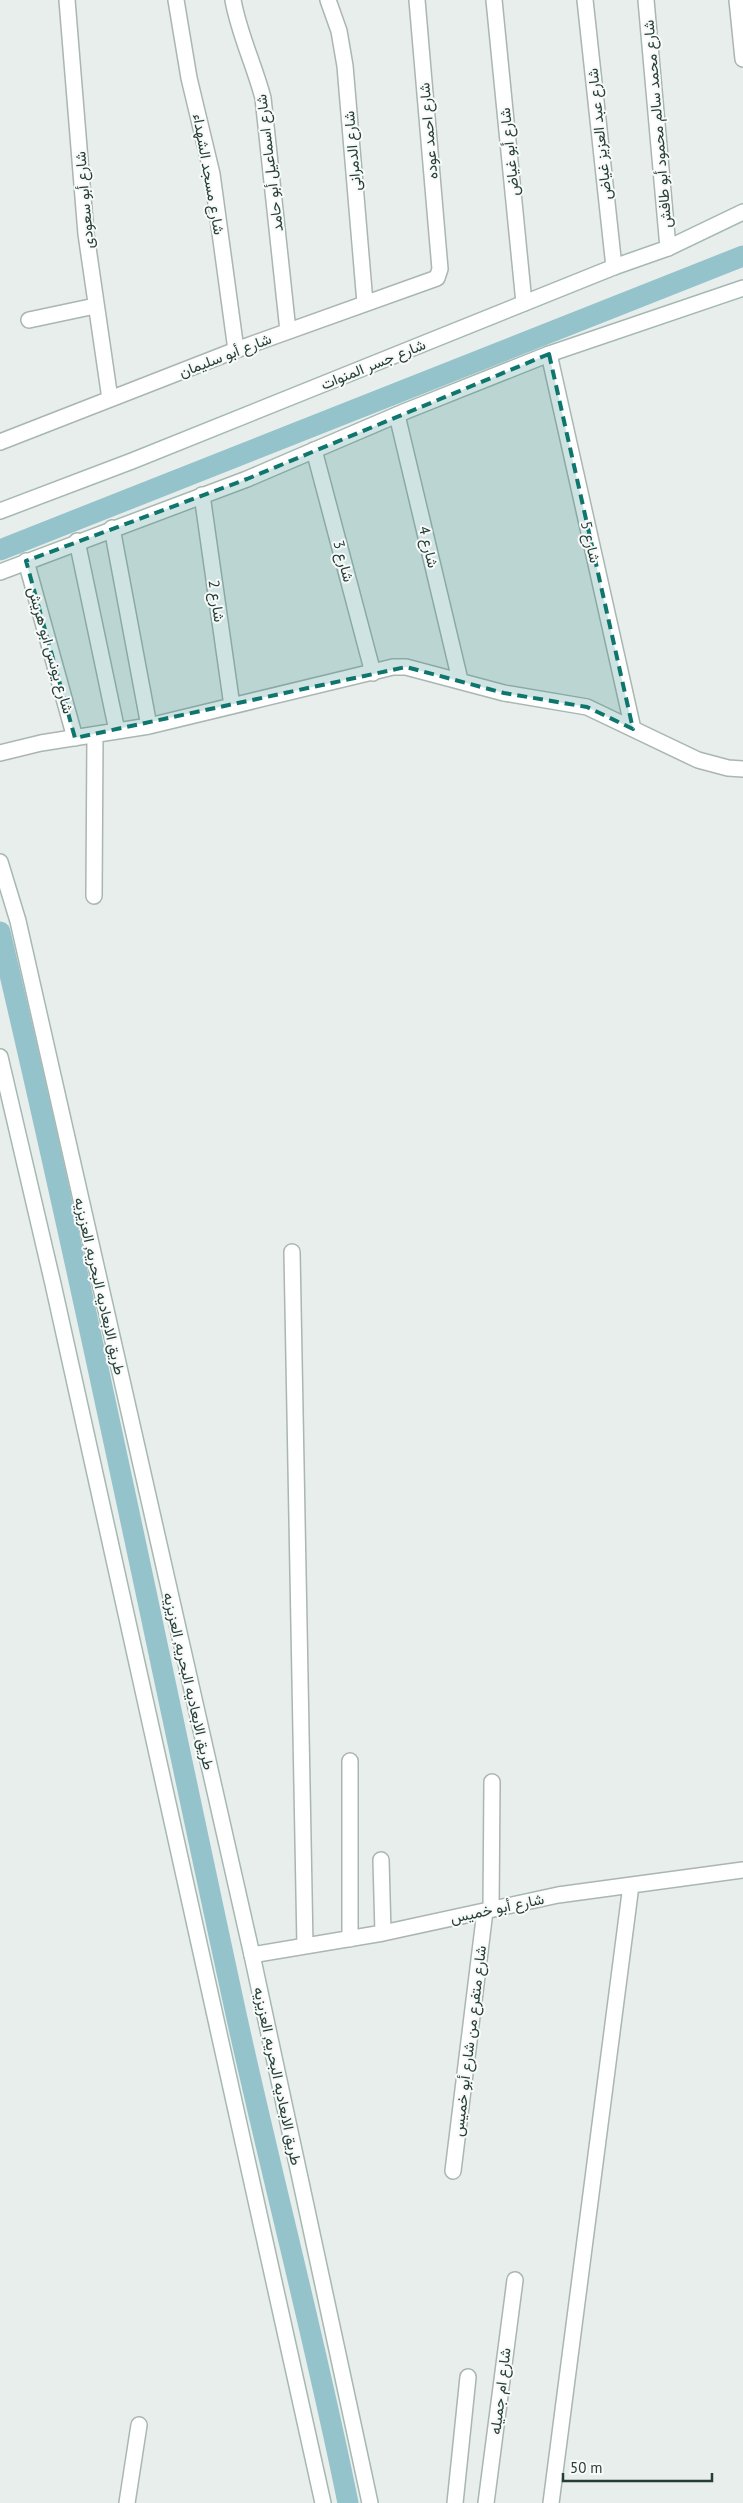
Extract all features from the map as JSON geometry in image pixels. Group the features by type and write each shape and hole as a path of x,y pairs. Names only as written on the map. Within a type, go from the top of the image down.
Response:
{"street":[{"name":"شارع أبو سعودى","path":"67,0 86,234 110,399"},
{"name":"شارع مسجد الشهداء","path":"176,0 189,78 210,165 236,350"},
{"name":"شارع اسماعيل أبو حامد","path":"233,0 238,25 253,61 263,98 288,331"},
{"name":"شارع الدمرانى","path":"328,0 339,32 345,66 365,303"},
{"name":"شارع احمد عوده","path":"417,0 439,262"},
{"name":"شارع أبو غياض","path":"494,0 524,303"},
{"name":"شارع عبد العزيز غياض","path":"585,0 614,267"},
{"name":"شارع محمد سالم محمود أبو طافش","path":"646,0 668,248"},
{"path":"737,0 743,59"},
{"name":"شارع جسر المنوات","path":"0,511 132,461 614,267 668,248 743,212"},
{"name":"شارع أبو سليمان","path":"0,442 236,350 437,278 439,262"},
{"path":"0,572 77,541 202,495 397,414 549,354 743,288"},
{"path":"29,320 95,306"},
{"name":"شارع 5","path":"549,354 633,729"},
{"name":"شارع 4","path":"397,414 460,680"},
{"name":"شارع 3","path":"314,450 373,673"},
{"name":"شارع 2","path":"202,495 232,706"},
{"path":"112,528 148,726"},
{"path":"77,541 117,731"},
{"name":"شارع يونس ابو هريش","path":"26,562 75,738"},
{"path":"0,753 148,726 393,667 406,667 504,693 587,707 698,760 728,768 743,769"},
{"path":"94,896 95,736"},
{"name":"طريق الابعاديه البحريه, العزيزيه","path":"0,862 18,921 252,1955 370,2503"},
{"path":"0,1056 53,1284 323,2503"},
{"path":"292,1252 305,1946"},
{"path":"350,1761 350,1938"},
{"name":"شارع متفرع من شارع أبو خميس","path":"453,2171 488,1910 492,1782"},
{"path":"381,1860 383,1933"},
{"name":"شارع أبو خميس","path":"252,1955 383,1933 558,1895 743,1870"},
{"path":"551,2503 631,1886"},
{"name":"شارع ام جميله","path":"486,2503 515,2280"},
{"path":"455,2503 468,2377"},
{"path":"127,2503 140,2424"}],"highlighted area":[{"path":"549,354 633,729 587,707 504,693 406,667 75,738 26,561 247,479"}],"waterway":[{"path":"0,550 743,256"},
{"path":"0,932 91,1338 236,2014 322,2380 348,2503"}]}
